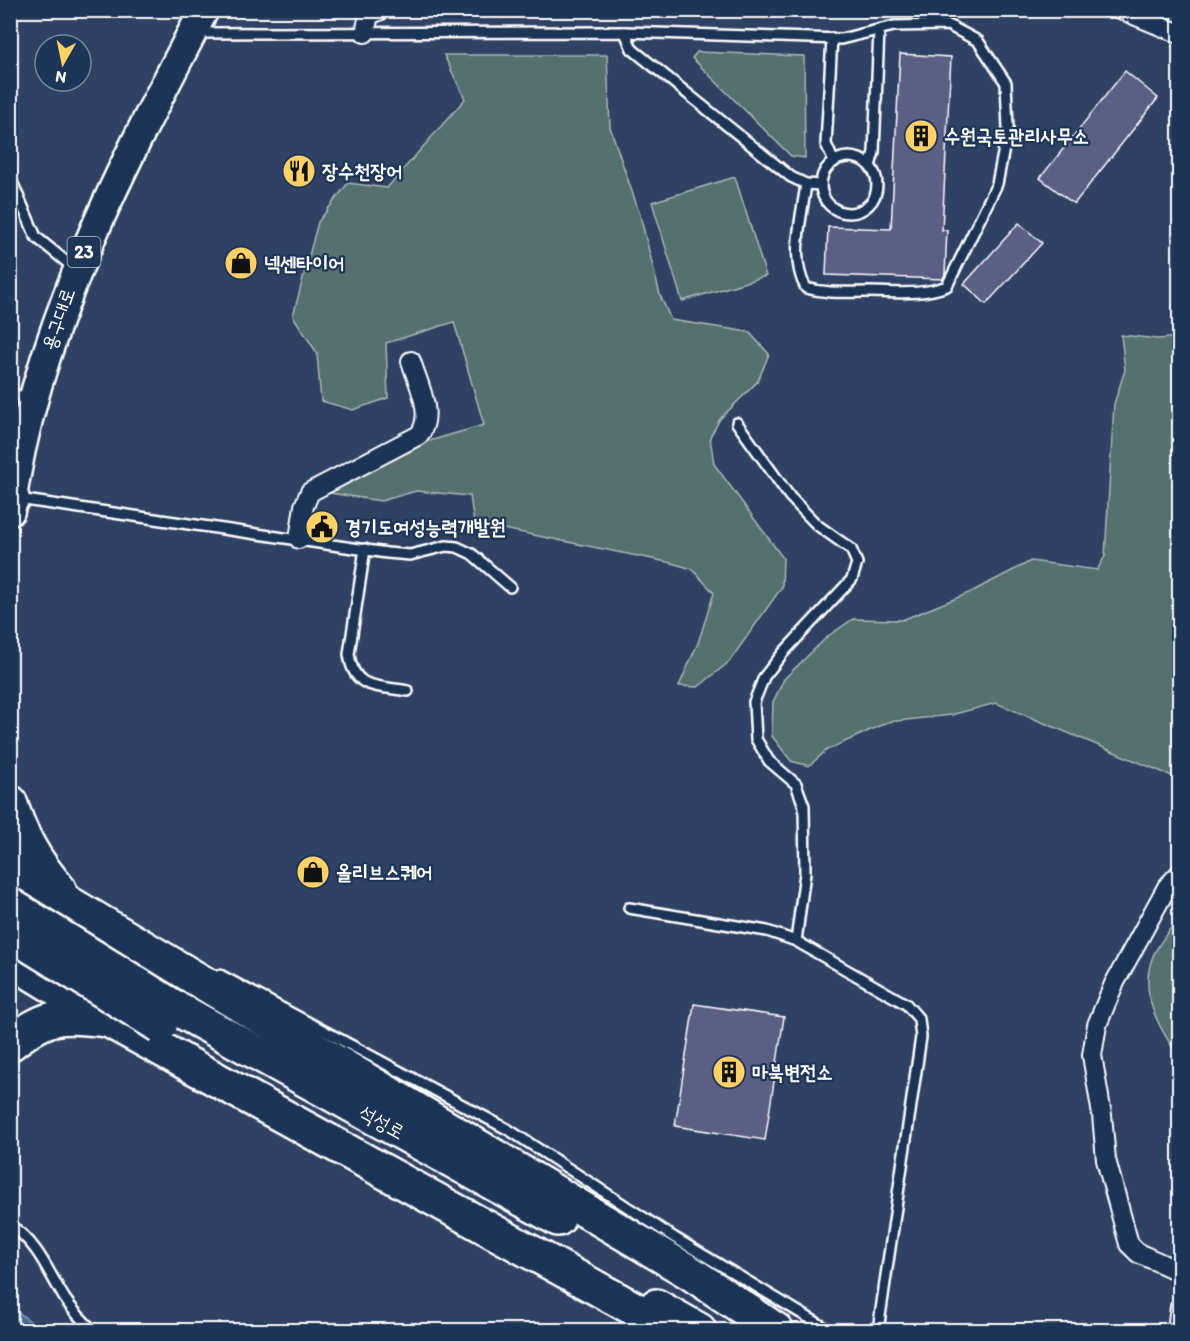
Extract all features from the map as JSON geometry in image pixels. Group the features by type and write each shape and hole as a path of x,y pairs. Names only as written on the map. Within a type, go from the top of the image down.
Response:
{"highway":[{"path":"10,802 21,834 38,865 62,893 94,919"},
{"path":"10,868 689,1272 776,1330"},
{"name":"석성로","path":"10,905 167,1017 699,1330"},
{"name":"석성로","path":"10,933 759,1330"},
{"path":"10,960 108,1020 673,1330"},
{"path":"108,1020 95,993 104,981 128,963 140,960 163,960"},
{"path":"10,1044 36,1023 74,1016 108,1020"}],"main road":[{"name":"용구대로","path":"11,504 22,396 39,374 76,269 199,22"}],"street":[{"path":"366,33 369,15 381,10"},
{"path":"1122,10 1179,34"},
{"path":"299,538 304,506 310,492 419,435 427,425 427,416 411,361"},
{"path":"1179,873 1167,887 1114,984 1097,1025 1092,1055 1106,1160 1129,1244 1138,1253 1178,1271 1179,1275"},
{"path":"1177,1330 1179,1306"}],"lane":[{"path":"199,22 366,33 625,32 832,38 894,26 948,25 978,41 1006,83 1008,128 997,184 947,286 912,294 867,292 827,294 806,288 798,274 806,184"},
{"path":"870,166 874,152 879,30"},
{"path":"625,32 632,49 791,177 806,184 821,184"},
{"path":"832,38 826,144 834,162"},
{"path":"853,157 870,166 877,182 877,191 873,200 860,212 842,213 833,209 826,202 821,184 822,175 834,162 853,157"},
{"path":"10,177 36,237 76,269"},
{"path":"737,423 790,497 817,525 851,549 857,563 852,579 783,653 765,677 754,702 756,739 769,761 796,784 804,806 805,873 796,941"},
{"path":"11,504 299,538 410,555 446,546 457,547 472,554 510,587"},
{"path":"365,549 349,654 354,676 361,682 408,691"},
{"path":"629,908 767,932 796,941 906,1004 919,1019 921,1037 914,1100 878,1330"},
{"path":"163,960 207,971 232,981 509,1131 675,1238 829,1330"},
{"path":"10,1225 21,1231 38,1251 65,1299 93,1330"}],"green space":[{"path":"697,52 804,56 805,158 791,156 692,58"},
{"path":"444,55 607,55 610,127 640,215 660,295 671,320 749,332 769,354 758,381 720,419 710,437 714,464 783,558 782,587 729,662 698,687 679,686 698,643 714,593 692,569 474,523 470,496 416,491 381,501 330,493 419,444 484,425 454,322 386,343 388,398 353,410 321,401 317,353 293,316 318,222 348,183 387,188 465,99"},
{"path":"735,177 766,276 682,301 652,202"},
{"path":"1121,335 1158,339 1179,337 1179,779 996,703 951,715 888,722 827,750 809,766 791,761 772,736 773,702 784,679 828,636 853,619 902,620 969,593 1031,561 1097,570 1105,556 1114,404 1125,370"},
{"path":"1179,916 1179,1057 1158,1022 1149,997 1148,983 1153,956"}],"water":[{"path":"11,1307 42,1330 11,1330"}],"building":[{"path":"900,54 951,57 942,230 947,230 945,274 943,279 826,275 828,227 891,229"},
{"path":"1125,71 1158,98 1074,204 1040,178"},
{"path":"1019,223 1042,243 986,304 964,284"},
{"name":"마북변전소","path":"694,1004 784,1017 765,1140 675,1126"}],"place":[{"name":"수원국토관리사무소","path":"921,136"},
{"name":"장수천장어","path":"299,171"},
{"name":"넥센타이어","path":"241,263"},
{"name":"경기도여성능력개발원","path":"322,527"},
{"name":"올리브스퀘어","path":"313,872"},
{"name":"마북변전소","path":"729,1072"}]}
